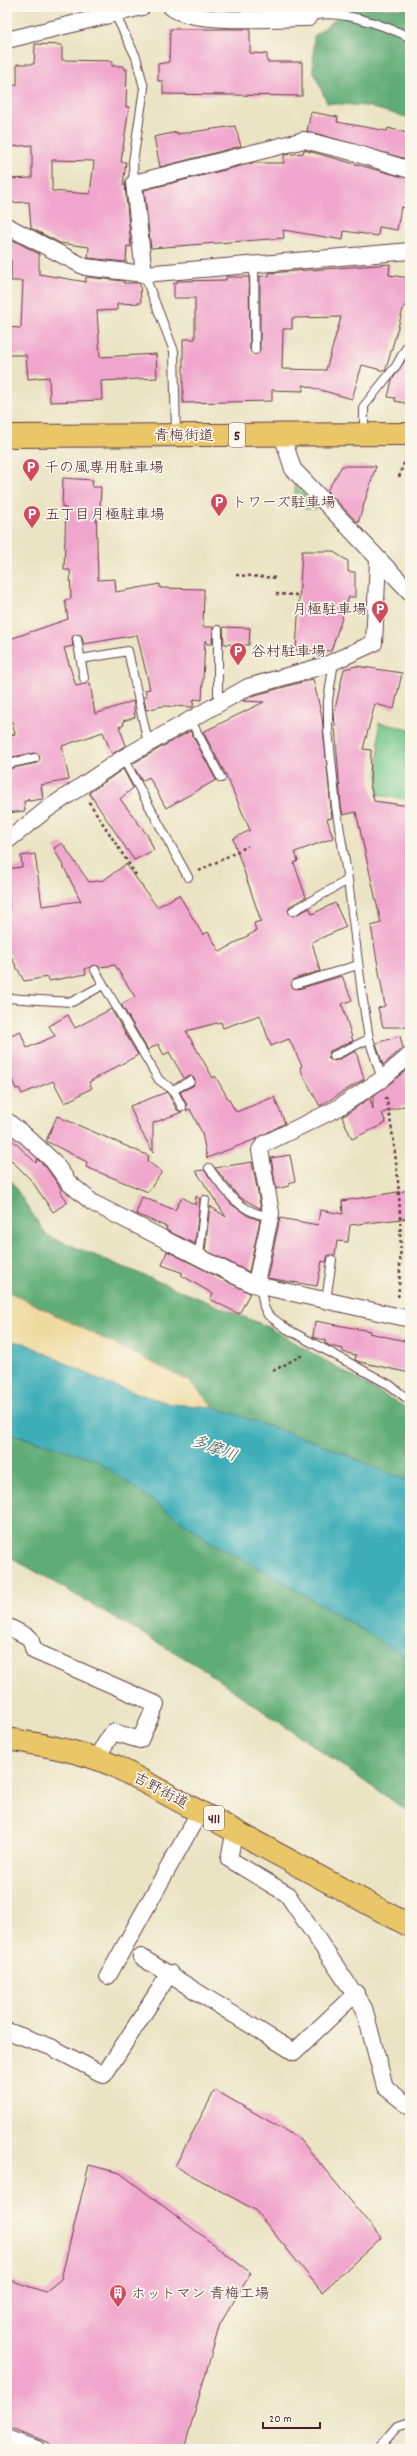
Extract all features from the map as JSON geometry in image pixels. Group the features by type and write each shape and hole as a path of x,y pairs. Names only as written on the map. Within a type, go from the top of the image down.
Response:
{"main road":[{"name":"青梅街道","path":"7,436 410,434"},
{"name":"吉野街道","path":"7,1739 55,1747 96,1758 137,1776 410,1926"}],"street":[{"path":"7,40 142,7"},
{"path":"171,7 188,15 226,19 308,18"},
{"path":"144,274 134,183 304,140 352,152 410,170"},
{"path":"7,226 85,267 144,274 410,251"},
{"path":"282,435 293,469 410,592"},
{"path":"7,840 123,758 248,687 334,661 374,643 378,560"},
{"path":"260,1285 257,1278 270,1216 260,1150 264,1144 338,1108 382,1079 410,1055"},
{"path":"7,1121 53,1161 69,1183 81,1195 93,1203 252,1284 403,1317"},
{"path":"7,1626 30,1638 34,1651 156,1704 140,1740 113,1732 96,1758"},
{"path":"108,1976 200,1811"},
{"path":"235,1830 229,1858 287,1894 356,1993 364,2008 385,2087 410,2108"},
{"path":"141,1957 170,1973 294,2052 356,1993"},
{"path":"7,2031 51,2047 104,2075 170,1973"},
{"path":"7,2438 38,2449"}],"lane":[{"path":"115,14 136,57 144,88 133,162 134,183"},
{"path":"308,18 316,15 360,20 410,37"},
{"path":"254,264 255,350"},
{"path":"144,274 174,351 176,435"},
{"path":"364,435 364,406 396,366 410,341"},
{"path":"218,630 216,684 218,704"},
{"path":"77,639 84,678"},
{"path":"80,659 128,651 148,743"},
{"path":"334,661 328,700 328,730 336,807 348,880 358,965 370,1039 382,1079"},
{"path":"190,719 221,778"},
{"path":"7,764 36,758"},
{"path":"123,758 188,877"},
{"path":"293,911 348,880"},
{"path":"296,984 358,965"},
{"path":"95,970 159,1080 173,1090 182,1107"},
{"path":"7,998 72,1002 103,985"},
{"path":"333,1056 370,1039"},
{"path":"173,1090 190,1081"},
{"path":"209,1168 236,1203 248,1210 270,1216"},
{"path":"199,1256 204,1200"},
{"path":"326,1300 332,1260"},
{"path":"260,1285 264,1308 268,1315 287,1329 390,1385 410,1401"},
{"path":"378,2449 398,2426 410,2422"}],"path":[{"path":"399,477 405,460"},
{"path":"236,575 278,578"},
{"path":"276,594 299,594"},
{"path":"80,788 136,875"},
{"path":"188,877 248,846"},
{"path":"382,1079 392,1124 397,1177 403,1317"},
{"path":"273,1371 305,1354 322,1348"}],"green space":[{"path":"351,7 410,9 410,118 366,106 327,103 313,70 314,36"},
{"path":"295,485 316,507 316,509 304,509 304,496 295,496"},
{"path":"379,723 410,729 410,800 378,795"},
{"path":"7,1175 46,1235 266,1326 410,1410 410,1482 326,1446 214,1407 189,1381 7,1291"},
{"path":"7,1432 94,1459 214,1544 282,1581 410,1659 410,1813 198,1666 7,1555"}],"sand":[{"path":"7,1291 189,1381 214,1407 171,1404 108,1384 24,1343 7,1341"}],"water":[{"name":"多摩川","path":"7,1341 24,1343 108,1384 171,1404 214,1407 326,1446 410,1482 410,1659 282,1581 214,1544 94,1459 7,1432"}],"building":[{"path":"170,29 250,29 250,53 267,54 267,62 302,62 302,96 163,94 163,81 158,81 158,64 169,62"},
{"path":"35,44 62,45 62,60 112,61 112,66 124,66 124,69 127,69 126,107 129,107 121,162 126,162 123,185 125,185 131,247 127,246 126,262 88,258 89,247 60,243 31,228 29,202 7,203 7,179 32,178 32,145 7,147 7,86 17,85 17,64 34,64","holes":["52,160 94,161 90,194 52,191"]},
{"path":"311,112 338,117 337,122 387,131 388,128 407,133 406,137 410,138 410,160 307,131"},
{"path":"235,126 241,146 160,167 154,137 177,132 177,134"},
{"path":"304,150 410,179 410,209 401,207 397,230 379,227 378,236 344,231 343,240 283,230 284,238 151,248 144,190 253,163 284,163 284,155 303,153"},
{"path":"7,240 17,242 39,254 39,274 86,282 86,277 124,281 123,283 140,283 141,303 117,304 117,310 97,311 100,357 156,354 157,378 101,381 102,400 50,402 49,377 28,379 26,355 7,355 7,327 21,328 23,281 11,281 11,260 7,260"},
{"path":"390,264 389,275 410,278 410,307 404,306 385,371 362,365 352,399 303,385 303,391 272,390 272,401 183,403 183,339 195,339 195,298 174,298 174,283 177,283 177,281 226,280 226,277 249,277 250,350 255,355 260,350 260,276 269,276 269,273","holes":["341,317 326,370 282,369 283,329 292,329 292,318"]},
{"path":"410,353 410,404 395,401 395,398 388,397 392,380"},
{"path":"342,466 376,466 358,523 327,491"},
{"path":"63,478 93,480 92,487 101,487 100,508 96,508 98,580 115,579 116,592 160,584 160,588 204,589 203,627 213,627 212,644 207,644 205,640 202,700 194,699 193,707 163,706 146,710 144,697 147,696 145,690 150,689 137,635 84,644 81,635 74,635 72,638 73,646 64,648 76,686 90,683 95,714 133,701 135,717 123,721 124,725 119,727 126,745 112,754 103,732 62,746 69,780 41,785 43,799 29,801 28,799 28,801 24,801 25,811 7,813 7,769 37,763 40,757 34,753 7,758 7,736 15,734 7,702 7,640 68,619 65,600 71,599 70,570 64,570 66,508 62,507"},
{"path":"302,551 332,551 348,561 348,572 355,572 355,597 349,597 331,651 296,650"},
{"path":"223,627 250,628 249,645 224,644"},
{"path":"356,666 402,673 394,709 375,704 363,749 371,750 370,784 374,801 410,806 410,1027 383,1027 378,1008 385,1006 371,926 381,923 356,812 343,815 341,806 334,713 344,669"},
{"path":"313,679 322,717 332,818 327,819 333,838 295,852 298,861 294,863 306,897 290,906 288,911 293,916 310,908 312,914 335,903 346,927 312,942 320,971 294,979 291,985 298,989 342,976 352,1000 342,1004 353,1041 330,1051 328,1058 335,1061 356,1051 364,1079 320,1106 303,1075 300,1067 302,1066 289,1039 271,1046 260,1015 223,1028 221,1022 186,1031 213,1078 215,1076 236,1112 274,1097 285,1123 256,1139 207,1158 202,1133 190,1109 186,1111 187,1105 180,1092 193,1086 195,1079 191,1076 184,1078 169,1052 164,1055 158,1044 148,1050 121,1004 135,997 115,965 100,967 95,965 85,969 86,974 49,981 48,977 24,981 7,949 7,918 10,917 7,869 22,867 21,856 35,854 42,906 81,901 54,848 62,843 89,882 104,880 126,864 157,907 179,895 203,935 208,932 220,952 256,931 254,923 261,921 233,839 250,830 226,775 203,732 264,702 243,701 252,696"},
{"path":"190,731 216,780 166,808 149,777 142,781 132,764"},
{"path":"123,769 133,788 120,799 148,836 154,850 134,860 89,793"},
{"path":"111,1009 138,1055 89,1082 92,1088 65,1103 53,1081 22,1094 19,1088 16,1089 7,1067 7,1037 20,1031 27,1048 55,1036 49,1026 68,1015 75,1028"},
{"path":"400,1036 403,1048 383,1065 376,1043"},
{"path":"409,1068 410,1104 382,1113 386,1123 352,1139 342,1117 370,1098 373,1109 373,1096"},
{"path":"167,1092 177,1110 182,1112 153,1123 153,1152 138,1126 130,1106"},
{"path":"57,1116 149,1156 147,1161 162,1172 148,1192 86,1167 87,1162 46,1141"},
{"path":"7,1135 36,1163 37,1159 46,1167 62,1190 60,1191 68,1202 53,1212 31,1180 7,1156"},
{"path":"290,1155 295,1181 289,1183 289,1186 276,1189 271,1158"},
{"path":"252,1162 261,1209 238,1196 215,1168"},
{"path":"204,1170 231,1204 248,1216 260,1220 249,1272 205,1250 210,1206 226,1217 196,1171"},
{"path":"410,1190 410,1218 350,1225 348,1242 337,1241 335,1255 328,1255 326,1262 322,1261 317,1286 267,1278 280,1218 318,1225 320,1210 343,1214 342,1201"},
{"path":"196,1196 200,1199 195,1244 166,1230 167,1227 136,1214 142,1197 175,1210 182,1197 195,1205"},
{"path":"167,1251 250,1293 239,1314 210,1299 213,1294 181,1275 183,1273 162,1265"},
{"path":"315,1321 370,1331 369,1333 410,1342 410,1373 355,1360 356,1355 343,1352 343,1349 330,1346 325,1343 325,1340 313,1337"},
{"path":"215,2090 300,2139 381,2238 322,2292 255,2210 175,2166"},
{"name":"ホットマン 青梅工場","path":"89,2165 120,2173 251,2273 220,2324 184,2449 64,2449 7,2426 7,2279 45,2292 61,2279"}],"place":[{"name":"千の風専用駐車場","path":"31,482"},
{"name":"トワーズ駐車場","path":"219,517"},
{"name":"五丁目月極駐車場","path":"32,529"},
{"name":"月極駐車場","path":"380,624"},
{"name":"谷村駐車場","path":"238,666"},
{"name":"ホットマン 青梅工場","path":"118,2308"}]}
